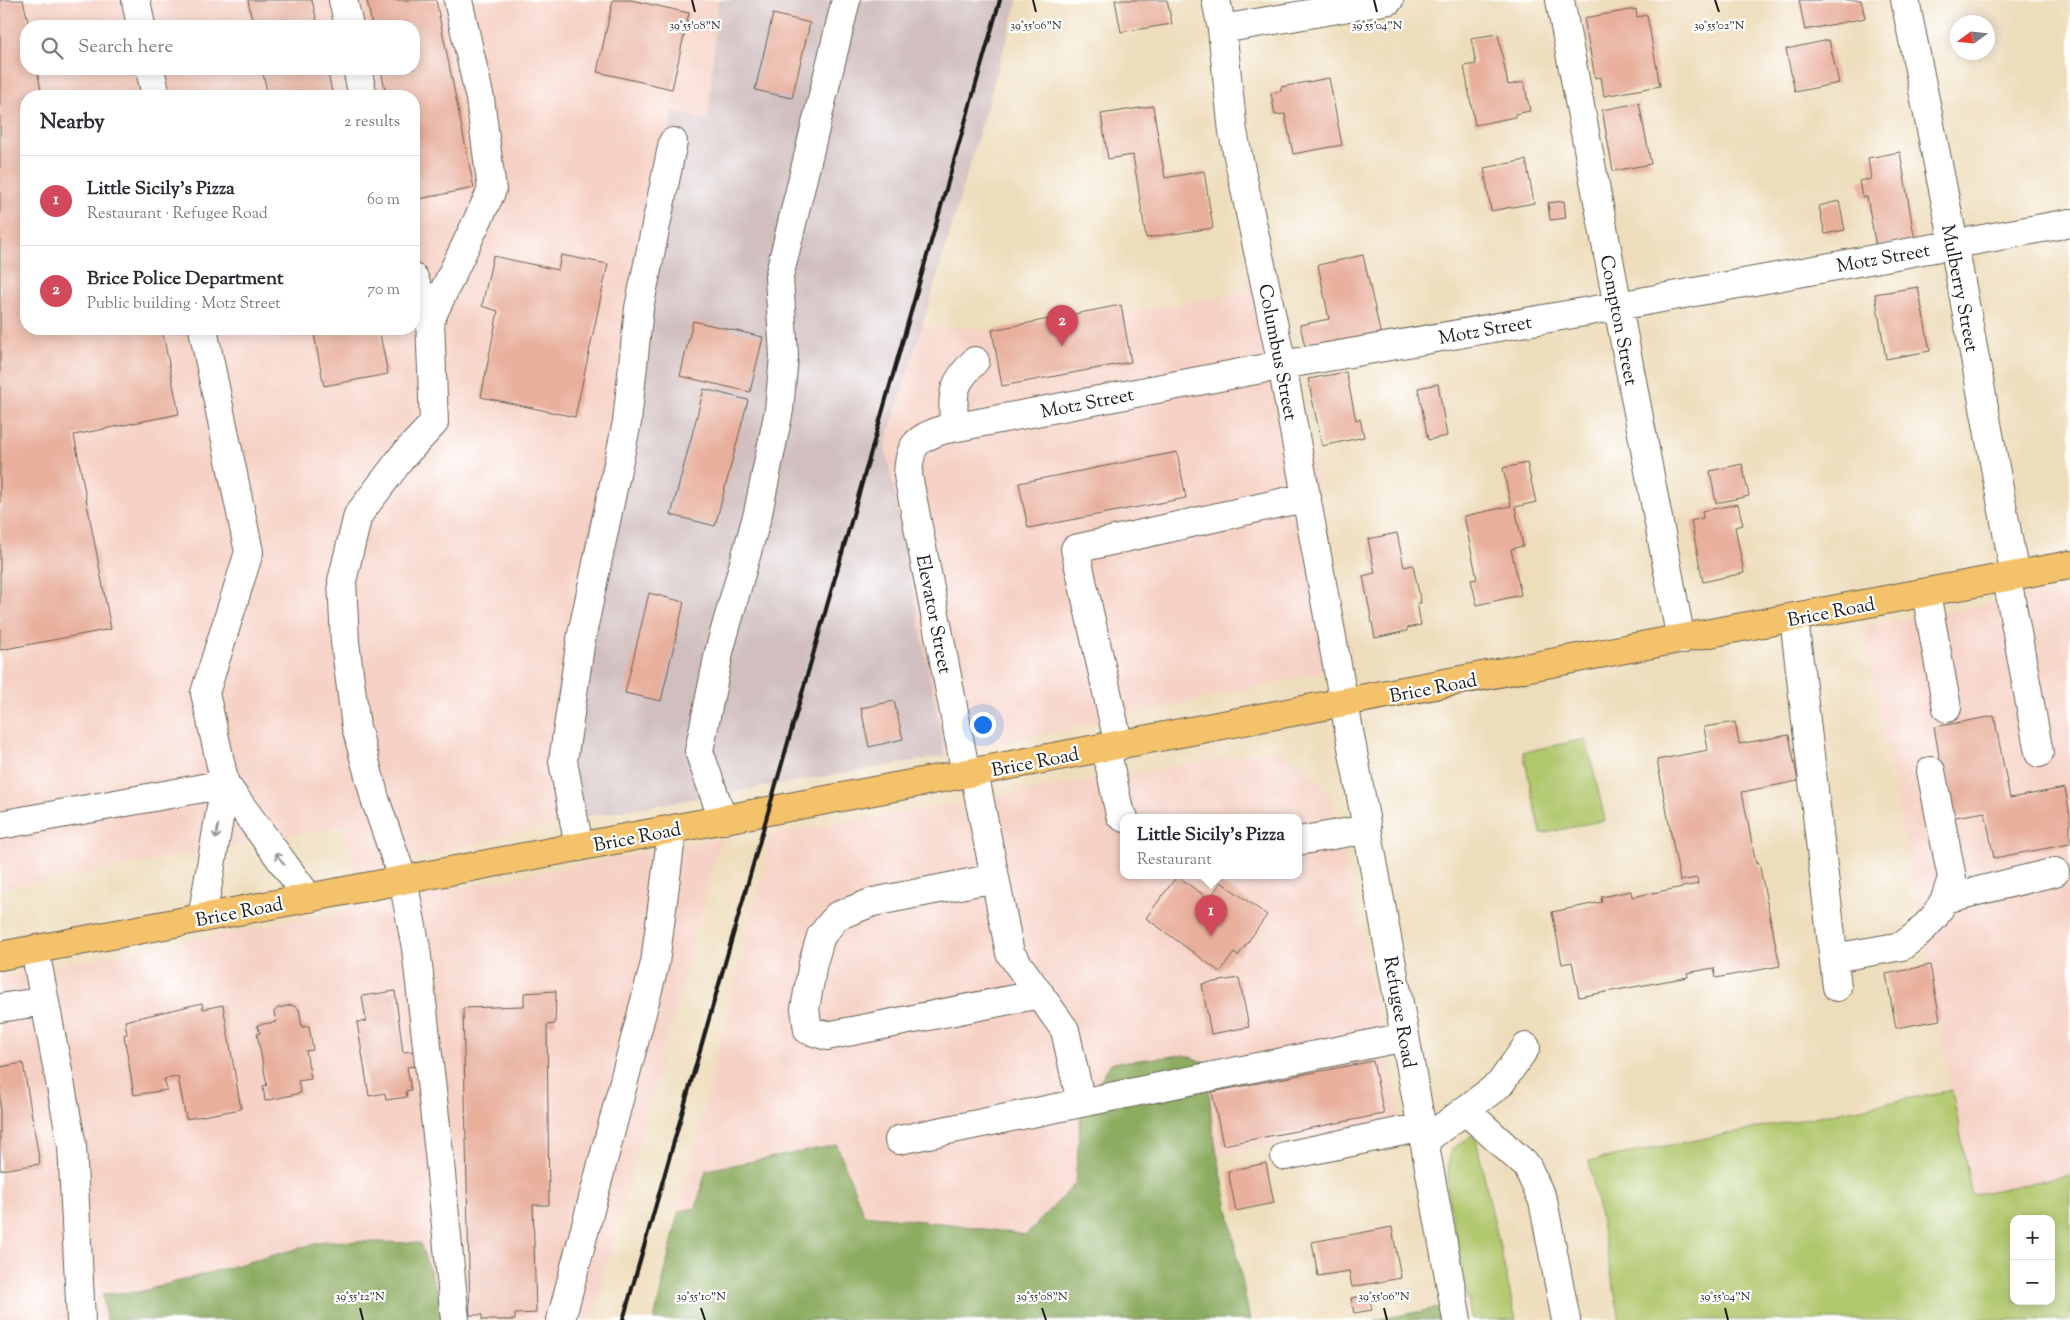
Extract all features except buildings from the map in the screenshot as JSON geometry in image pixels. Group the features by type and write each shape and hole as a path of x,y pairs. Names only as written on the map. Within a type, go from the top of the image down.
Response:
{"main road":[{"name":"Brice Road","path":"0,956 1344,704 2070,565"}],"street":[{"path":"136,0 140,20"},
{"path":"343,0 347,20"},
{"path":"430,320 492,190 480,99 458,0"},
{"path":"723,820 699,751 720,648 758,513 779,410 784,356 779,277 846,0"},
{"name":"Columbus Street","path":"1216,0 1222,30 1233,132 1282,365 1344,704"},
{"path":"1222,30 1389,0"},
{"name":"Compton Street","path":"1560,0 1681,640"},
{"name":"Mulberry Street","path":"1905,0 1954,244 2039,753"},
{"path":"151,75 155,90"},
{"path":"358,75 362,90"},
{"path":"579,847 563,761 581,639 627,422 639,308 673,142"},
{"name":"Motz Street","path":"909,454 922,437 954,428 1282,365 1618,306 2070,223"},
{"path":"420,294 430,320 434,423 403,456 358,515 342,581 345,642 356,727 376,802 403,880 416,948 455,1320"},
{"path":"202,918 225,784 205,693 249,552 204,335"},
{"path":"954,428 953,394 959,377 975,361"},
{"name":"Elevator Street","path":"909,454 908,475 970,773 1010,952 1065,1030 1082,1103"},
{"path":"1120,815 1112,747 1075,549 1306,497"},
{"path":"1926,593 1947,708"},
{"path":"1794,618 1837,987"},
{"name":"Refugee Road","path":"1344,704 1457,1320"},
{"path":"1834,958 1902,946 1935,916 1945,899 1952,878 1931,771"},
{"path":"0,825 225,784"},
{"path":"225,784 309,898"},
{"path":"1302,840 1367,829"},
{"path":"561,1320 655,963 672,830"},
{"path":"1945,899 2055,872"},
{"path":"995,878 874,902 837,916 821,936 812,963 805,1009 808,1030 827,1036 1040,994"},
{"path":"35,950 72,1145 81,1320"},
{"path":"0,1008 45,1001"},
{"path":"899,1140 1405,1037"},
{"path":"1285,1156 1423,1134 1465,1110 1500,1084 1526,1047"},
{"path":"1465,1110 1527,1166 1543,1201 1566,1320"}],"shaded area":[{"path":"0,0 718,0 708,121 673,112 555,700 574,819 355,874 345,825 0,889"},
{"path":"718,0 1018,0 923,324 885,445 945,756 574,819 555,700 673,111 708,121"},
{"path":"1274,276 1354,665 945,756 885,445 923,324 992,330 1121,305 1129,313 1251,291 1244,279"},
{"path":"2070,588 2070,1175 1972,1195 1864,627"},
{"path":"1273,750 1306,767 1331,798 1400,1120 1218,1155 1212,1127 1081,1110 1075,1184 1026,1235 951,1224 864,1215 696,1208 679,1211 772,834"},
{"path":"722,837 592,1320 441,1320 440,1300 420,1243 325,1241 139,1292 103,1294 106,1320 0,1320 0,977"}],"green space":[{"path":"1586,739 1605,820 1541,834 1523,752"},
{"path":"1184,1055 1207,1063 1212,1127 1250,1320 654,1320 679,1211 696,1208 706,1170 837,1145 864,1215 951,1224 1026,1235 1075,1184 1081,1110 1111,1063"},
{"path":"1952,1090 1972,1195 2070,1175 2070,1320 1620,1320 1589,1161"},
{"path":"1475,1134 1516,1320 1472,1320 1447,1192 1450,1150"},
{"path":"325,1241 420,1243 440,1300 441,1320 106,1320 103,1294 139,1292"},
{"path":"1438,1308 1440,1320 1375,1320"}],"railway":[{"path":"623,1320 1000,0"}],"place":[{"name":"Brice Police Department","path":"1062,346"},
{"name":"Little Sicily's Pizza","path":"1211,936"}]}
